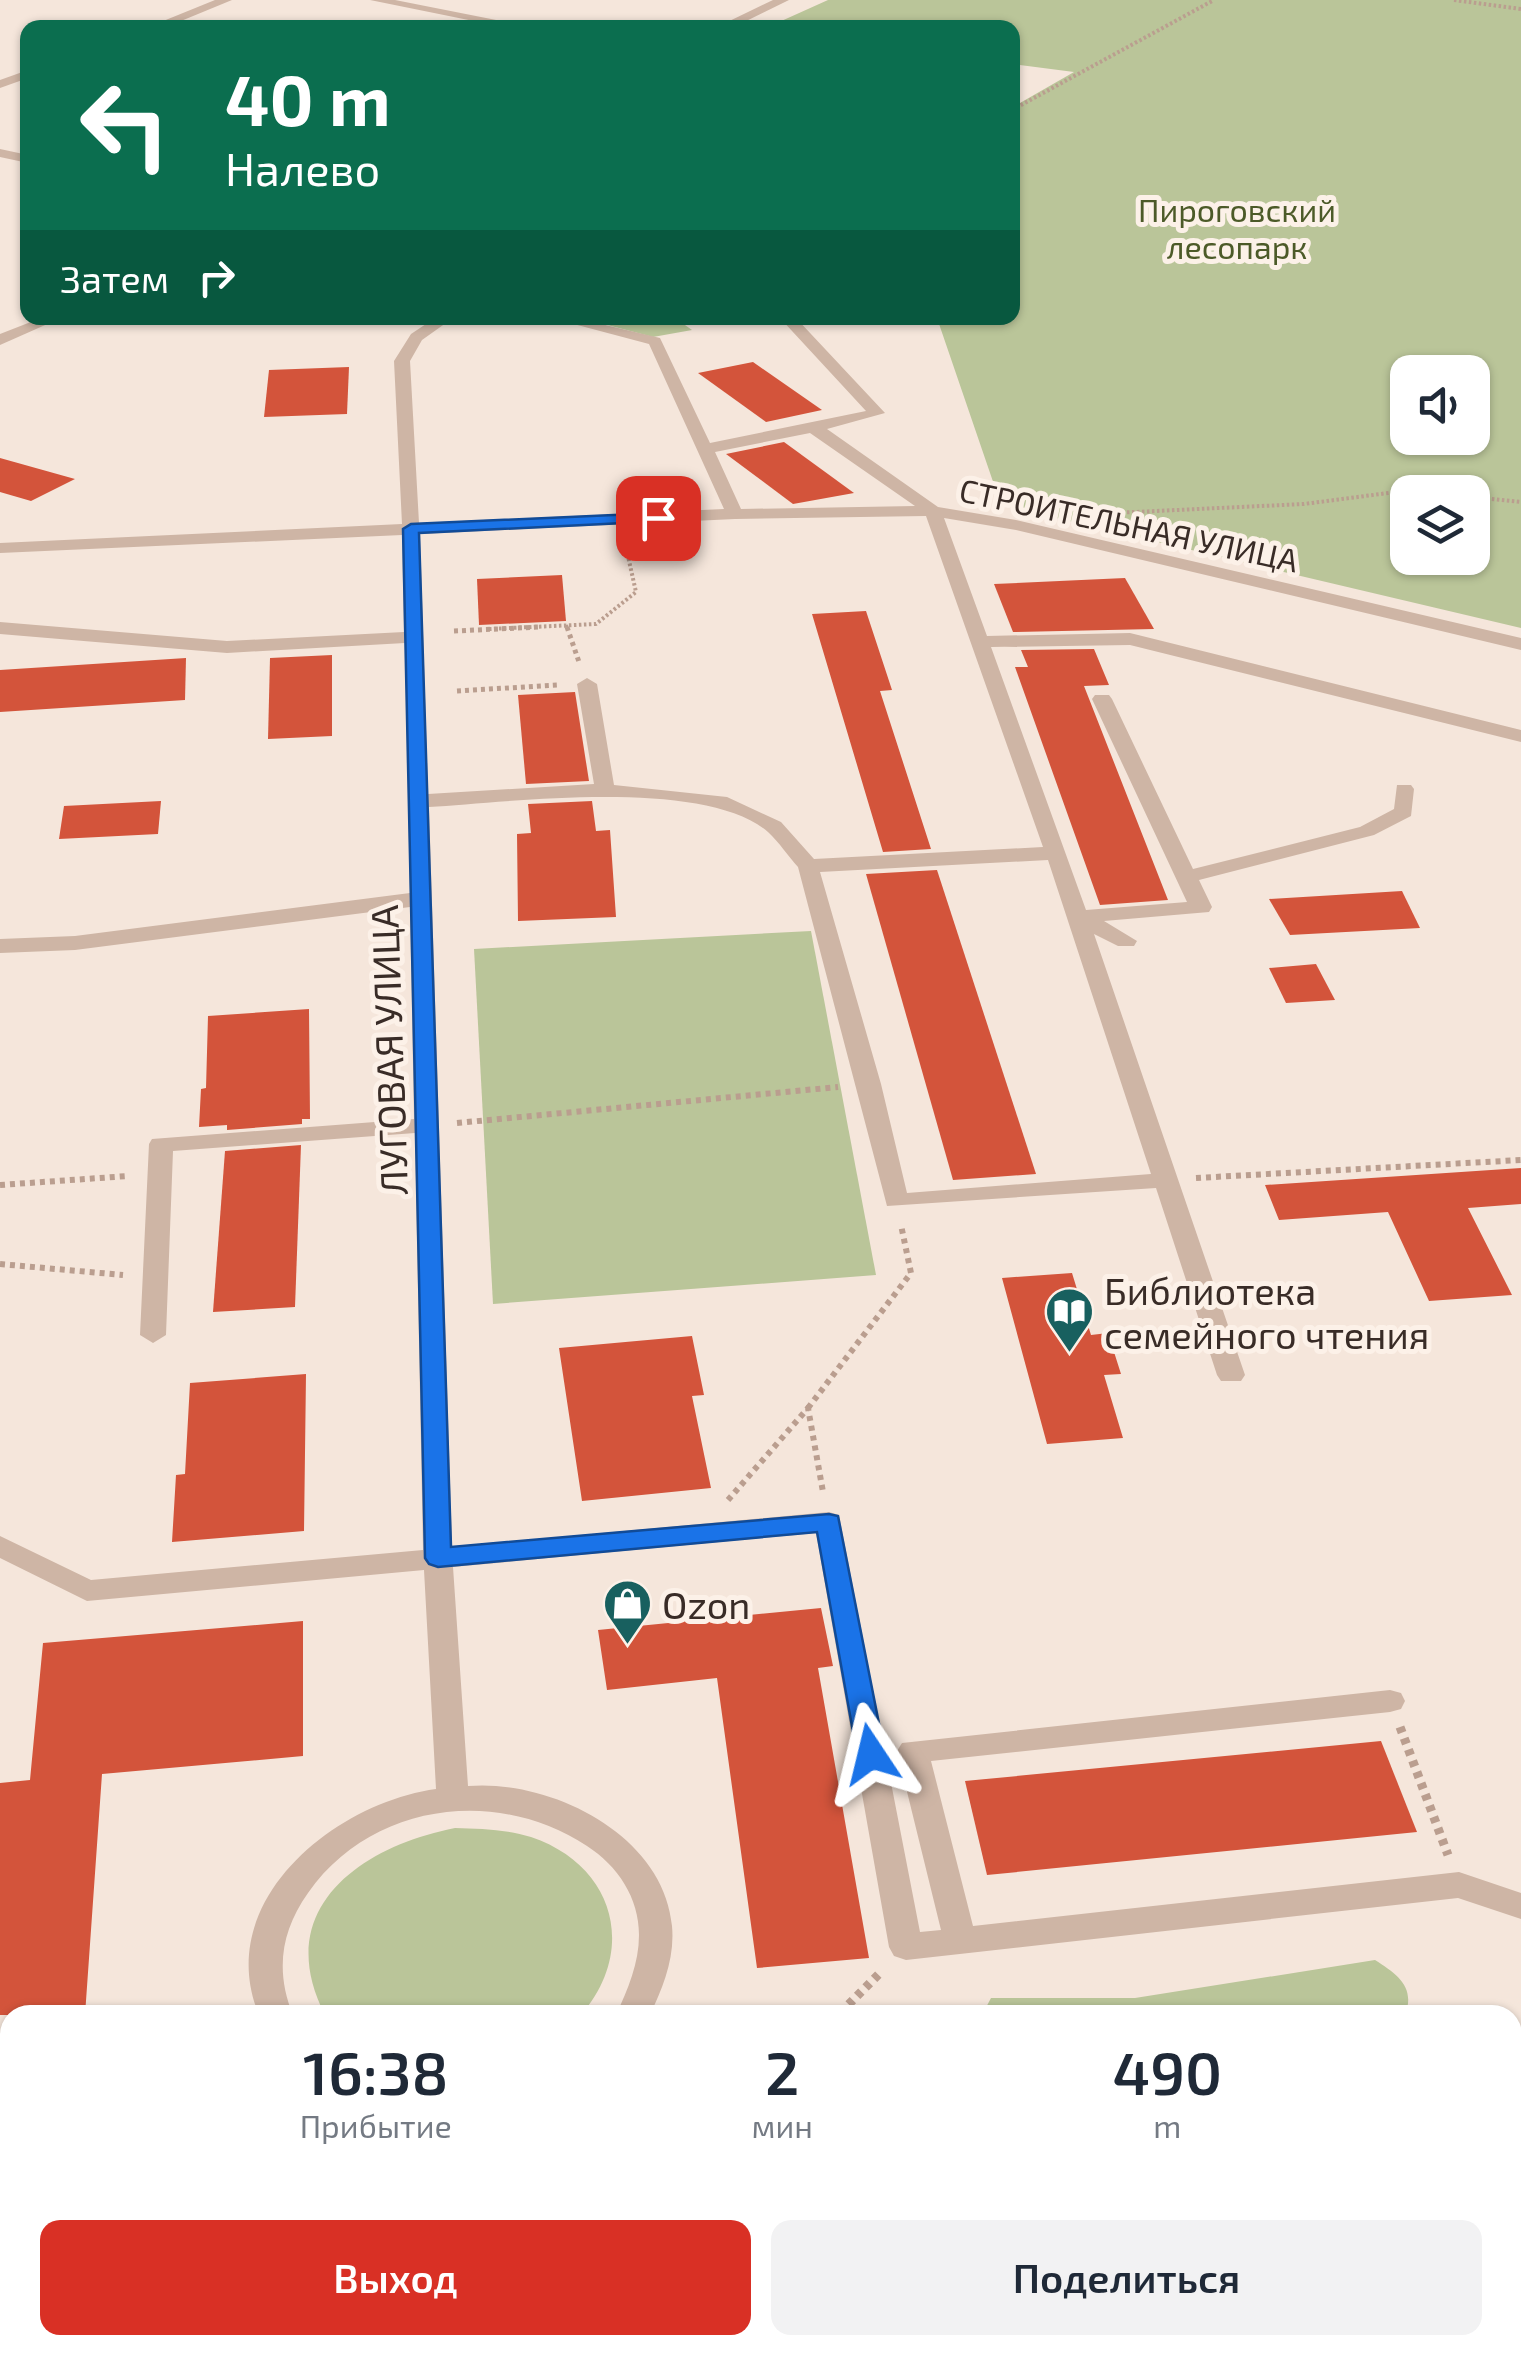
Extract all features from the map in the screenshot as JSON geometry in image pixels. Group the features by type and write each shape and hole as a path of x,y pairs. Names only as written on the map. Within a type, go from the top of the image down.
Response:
{"street":[{"path":"173,20 226,0"},
{"path":"376,0 486,20"},
{"path":"739,20 783,0"},
{"path":"0,340 36,325"},
{"name":"ЛУГОВАЯ УЛИЦА","path":"435,325 416,338 402,362 411,529 438,1558 453,1798"},
{"path":"588,325 655,341 735,514"},
{"path":"705,449 876,414 794,325"},
{"path":"813,426 933,512 1056,853 1231,1375"},
{"name":"СТРОИТЕЛЬНАЯ УЛИЦА","path":"0,548 735,514 933,512 1016,526 1521,644"},
{"path":"0,628 227,647 412,637"},
{"path":"979,642 1130,639 1521,736"},
{"path":"586,684 605,790"},
{"path":"1078,917 1200,907 1102,699"},
{"path":"1186,877 1367,832 1404,812 1404,789"},
{"path":"417,800 605,790 720,801 774,826 808,866 869,1084 896,1201 1165,1180"},
{"path":"808,866 1056,853"},
{"path":"0,946 76,943 388,900 422,900"},
{"path":"1078,917 1126,941"},
{"path":"153,1335 161,1144 428,1125"},
{"path":"0,1546 87,1591 829,1522 906,1947 1459,1885 1521,1906"},
{"path":"960,1940 913,1752 1390,1701"},
{"path":"271,2005 264,1960 272,1921 292,1884 322,1851 361,1825 405,1807 453,1798 503,1799 550,1809 592,1829 625,1857 648,1893 656,1932 652,1974 638,2005"}],"path":[{"path":"1020,106 1214,0"},
{"path":"1454,0 1521,9"},
{"path":"1088,514 1304,504 1390,493"},
{"path":"1490,499 1521,502"},
{"path":"454,631 596,624 636,592 620,520"},
{"path":"457,691 586,684 566,626"},
{"path":"428,1125 869,1084"},
{"path":"1165,1180 1521,1160"},
{"path":"0,1186 160,1174"},
{"path":"698,1534 808,1408 911,1273 896,1201"},
{"path":"0,1264 155,1278"},
{"path":"808,1408 829,1522"},
{"path":"1390,1701 1459,1885"},
{"path":"848,2005 906,1947"}],"green space":[{"name":"Пироговский лесопарк","path":"828,0 1521,0 1521,628 1001,505 939,325 1020,325 1020,103 1074,72 1020,65 1020,20 784,20"},
{"path":"608,325 685,325 692,330 653,337"},
{"path":"811,931 876,1275 493,1304 474,949"},
{"path":"455,1828 503,1831 531,1837 582,1867 598,1888 608,1912 612,1937 609,1963 599,1990 588,2005 321,2005 311,1978 309,1944 317,1915 334,1889 357,1868 420,1837"},
{"path":"1375,1960 1402,1982 1408,2005 987,2005 991,1998 1135,1998"}],"building":[{"path":"753,362 822,410 766,422 698,373"},
{"path":"349,367 347,414 264,417 269,370"},
{"path":"784,442 854,493 793,504 726,454"},
{"path":"0,458 75,479 31,501 0,492"},
{"path":"562,575 566,621 479,625 477,579"},
{"path":"1125,578 1154,629 1013,632 994,584"},
{"path":"866,611 892,690 880,691 931,849 883,852 812,614"},
{"path":"1094,649 1109,685 1084,686 1168,900 1100,905 1015,667 1028,667 1021,650"},
{"path":"332,655 332,736 268,739 270,658"},
{"path":"186,658 185,700 0,712 0,670"},
{"path":"575,692 589,781 526,784 518,695"},
{"path":"161,801 158,834 59,839 64,806"},
{"path":"592,801 596,831 610,830 616,917 518,921 517,834 531,833 528,804"},
{"path":"937,870 1036,1174 953,1180 866,874"},
{"path":"1402,891 1420,928 1290,935 1269,899"},
{"path":"1316,964 1335,1000 1286,1003 1269,968"},
{"path":"309,1009 310,1119 302,1119 302,1124 227,1130 227,1125 199,1127 201,1089 206,1088 208,1016"},
{"path":"301,1145 295,1307 213,1312 225,1151"},
{"path":"1521,1168 1521,1204 1468,1208 1512,1295 1429,1301 1388,1212 1279,1220 1265,1185"},
{"name":"Библиотека семейного чтения","path":"1072,1273 1091,1335 1108,1333 1121,1374 1104,1375 1123,1438 1047,1444 1002,1278"},
{"path":"692,1336 704,1395 692,1396 711,1488 582,1501 559,1348"},
{"path":"306,1374 304,1531 172,1542 176,1475 185,1474 190,1383"},
{"path":"821,1608 833,1666 818,1668 869,1958 757,1968 717,1678 607,1690 598,1630"},
{"path":"303,1621 303,1756 102,1774 86,2005 0,2005 0,1783 30,1780 43,1643"},
{"path":"1381,1741 1417,1832 987,1875 965,1781"}],"place":[{"name":"Библиотека семейного чтения","path":"1069,1354"},
{"name":"Ozon","path":"627,1646"}],"route":[{"path":"658,518 411,529 438,1558 829,1522 871,1754"}]}
